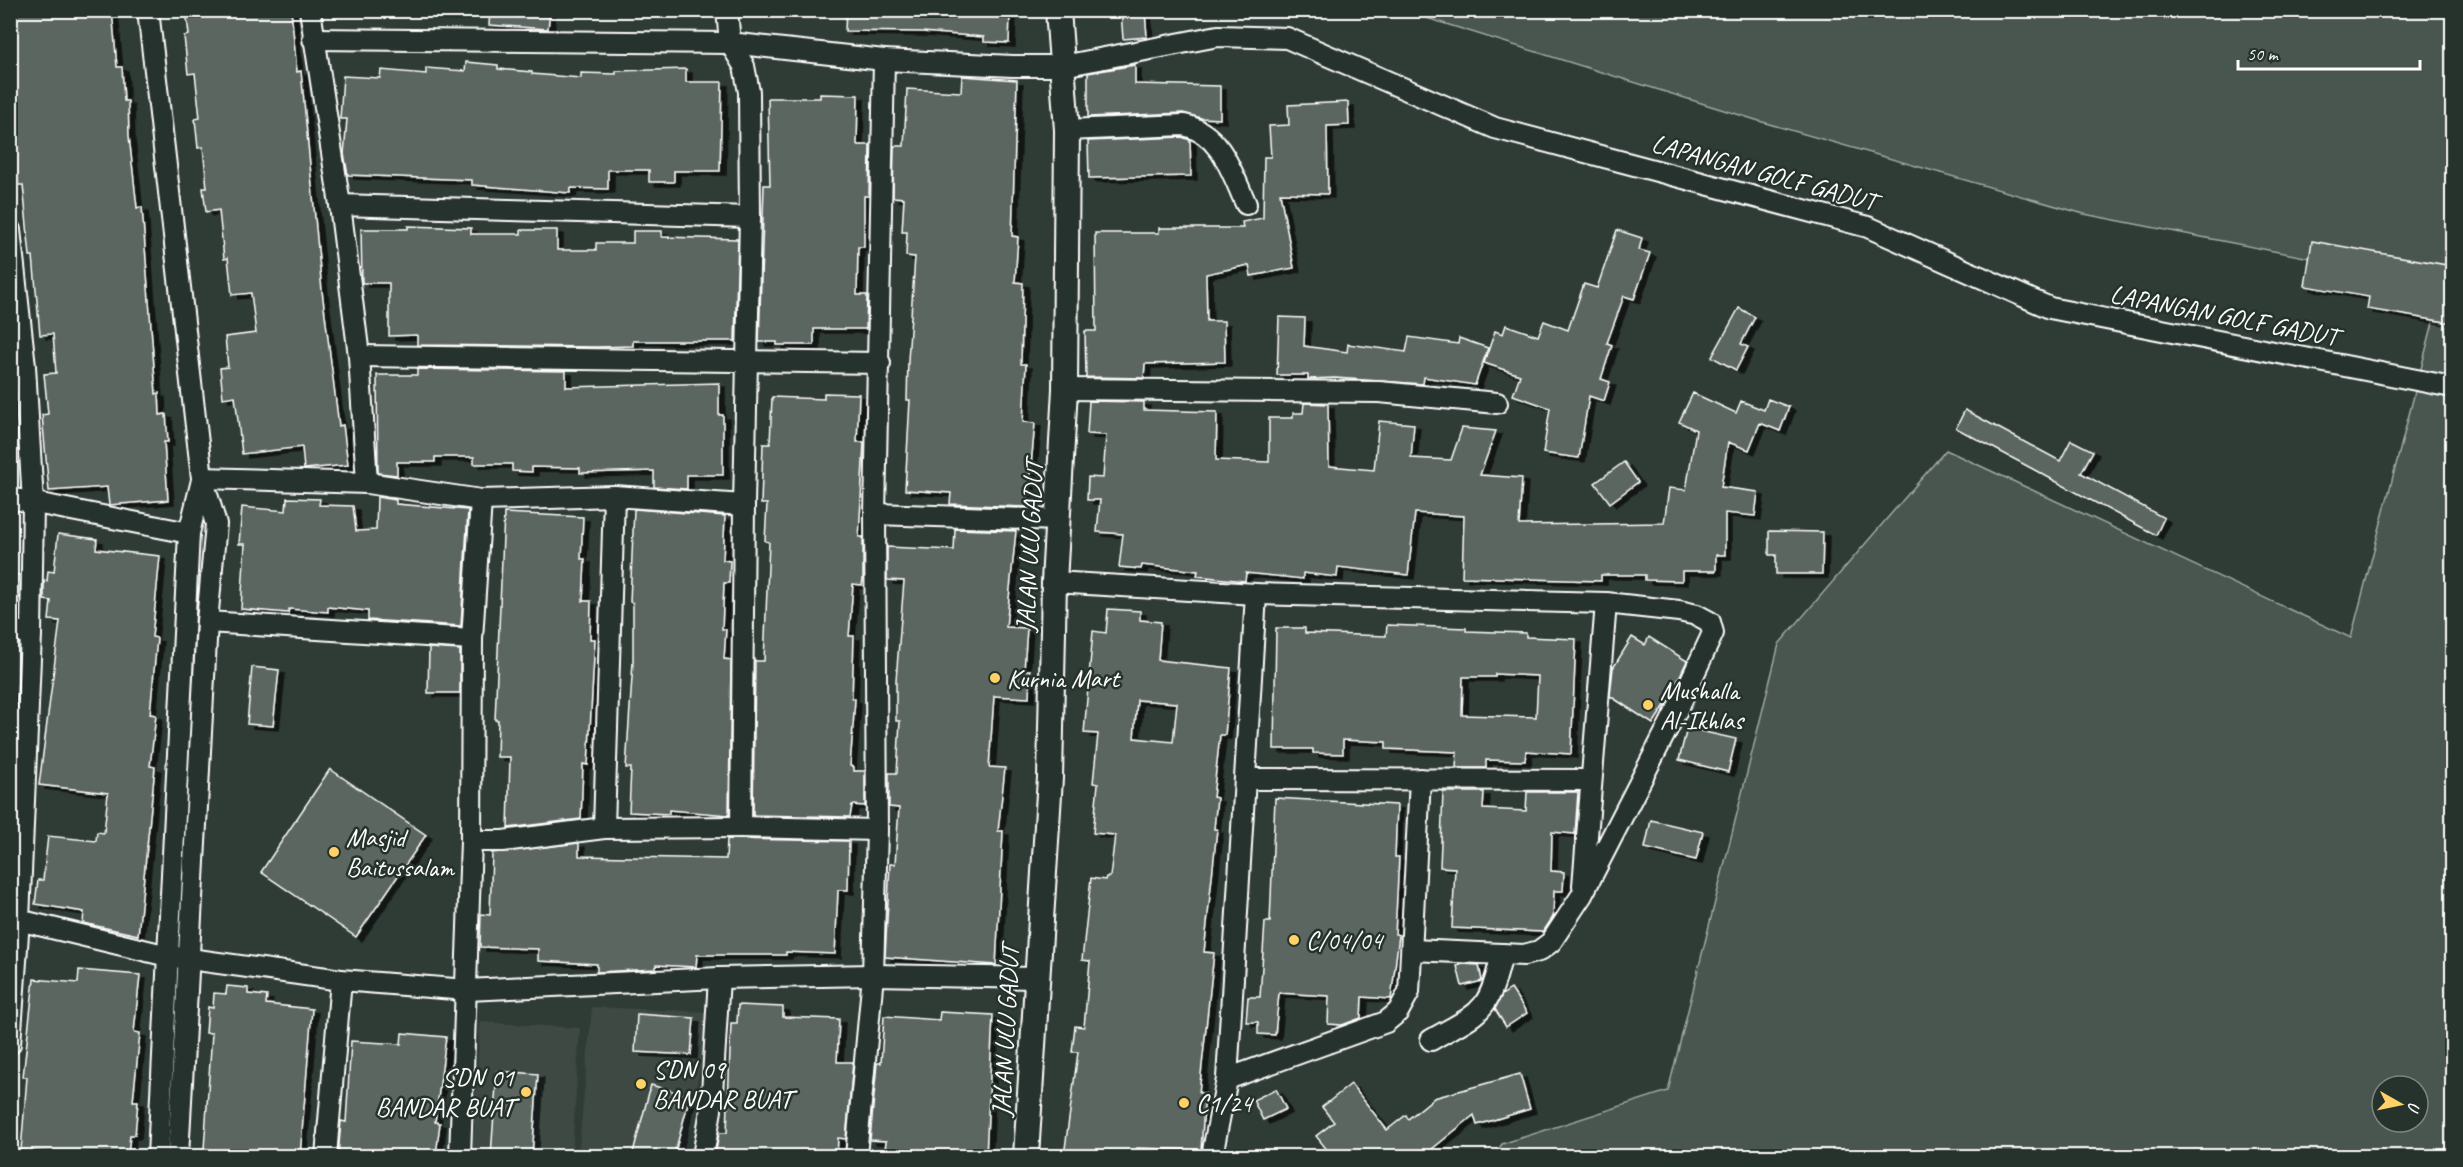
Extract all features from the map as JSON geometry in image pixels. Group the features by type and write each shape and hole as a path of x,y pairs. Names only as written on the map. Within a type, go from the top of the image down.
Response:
{"street":[{"path":"148,10 202,478 216,524 207,622 178,1156"},
{"path":"310,10 340,205 359,356 367,483"},
{"path":"727,10 730,42 744,66 749,92 750,217 741,827"},
{"name":"JALAN ULU GADUT","path":"1026,1156 1050,778 1053,582 1059,520 1065,389 1067,130 1058,10"},
{"name":"LAPANGAN GOLF GADUT","path":"313,39 730,42 884,60 1063,66 1218,36 1287,38 1495,128 1868,227 2050,308 2452,387"},
{"path":"856,1156 873,975 877,830 875,514 880,363 884,60"},
{"path":"1067,130 1184,125 1197,128 1212,139 1220,149 1246,204"},
{"path":"340,205 750,217"},
{"path":"10,231 18,365 33,503 31,634 17,768 15,919 10,1044"},
{"path":"359,356 880,363"},
{"path":"1065,389 1379,392 1497,403"},
{"path":"202,478 367,483 481,500 614,496 744,504"},
{"path":"158,1156 189,533 202,478"},
{"path":"604,828 614,496"},
{"path":"10,498 189,533"},
{"path":"460,1156 471,841 472,639 481,500"},
{"path":"875,514 1059,520"},
{"path":"1053,582 1257,594 1606,603 1697,615 1710,622 1713,633 1679,706 1582,895 1563,927 1539,951 1524,955 1412,950"},
{"path":"1212,1156 1227,1079 1257,594"},
{"path":"1582,895 1606,603"},
{"path":"207,622 472,639"},
{"path":"10,630 31,634"},
{"path":"1247,779 1591,780"},
{"path":"1227,1079 1386,1022 1405,1003 1409,992 1412,950 1419,779"},
{"path":"471,841 503,840 604,828 741,827 877,830"},
{"path":"15,919 168,956 341,980 467,990 719,978 873,975 1036,978"},
{"path":"1431,1040 1479,1013 1491,993 1502,954"},
{"path":"704,1156 711,1110 719,978"},
{"path":"326,1156 341,980"}],"shaded area":[{"path":"1404,11 2452,11 2452,1156 1494,1156 1502,1144 1668,1091 1779,644 1946,450 2351,638 2443,284 2084,214 1769,124"},
{"name":"SDN 09 BANDAR BUAT","path":"592,1007 712,1012 682,1156 578,1156"},
{"name":"SDN 01 BANDAR BUAT","path":"480,1022 580,1028 572,1156 472,1156"}],"building":[{"path":"10,10 112,10 117,67 122,67 124,101 128,101 129,136 137,208 142,207 156,394 159,393 160,415 166,414 168,442 164,442 168,500 109,505 107,487 49,491 42,415 48,414 44,374 56,373 53,334 40,335 33,256 30,256 23,185 18,185 13,113 10,114"},
{"path":"186,10 291,10 297,72 301,71 322,291 339,426 343,425 348,465 304,469 302,447 242,454 235,396 223,398 220,368 228,367 225,337 256,333 251,293 232,295 228,258 224,259 219,210 206,212 203,188 207,188 203,147 198,148 195,119 200,118 195,73 188,74 184,36 189,35"},
{"path":"490,10 550,10 548,29 489,25"},
{"path":"846,10 1010,12 1009,43 984,42 984,37 922,32 845,31"},
{"path":"1145,11 1147,37 1123,39 1121,12"},
{"path":"466,62 498,65 498,69 532,72 532,74 581,78 581,73 616,74 616,71 686,69 686,82 722,82 720,171 674,171 674,182 649,182 649,170 608,170 608,189 571,188 570,193 472,185 472,180 348,175 344,154 347,119 340,119 343,76 380,78 381,70 426,74 426,68 465,71"},
{"path":"1135,65 1135,84 1220,86 1220,119 1201,118 1183,113 1088,117 1088,73"},
{"path":"962,76 1017,80 1012,236 1018,237 1015,282 1023,283 1021,364 1026,364 1023,422 1035,423 1027,507 950,504 951,493 905,490 910,400 907,400 908,360 915,257 906,256 907,232 902,232 904,198 893,197 894,146 904,146 907,89 961,92"},
{"path":"820,94 858,95 857,145 870,145 869,196 864,196 864,247 858,247 857,295 867,295 866,329 814,329 814,345 777,345 777,342 759,342 764,185 770,185 768,98 820,98"},
{"path":"1348,102 1349,125 1327,126 1328,194 1280,193 1294,268 1251,276 1249,265 1206,274 1207,321 1224,321 1225,362 1145,364 1144,378 1086,377 1085,331 1096,331 1095,233 1159,233 1159,228 1243,228 1242,222 1263,218 1264,157 1271,157 1269,126 1289,125 1288,105"},
{"path":"1182,137 1190,140 1191,176 1089,178 1088,141"},
{"path":"408,226 471,228 471,234 521,234 521,230 557,230 557,250 596,250 596,243 633,243 633,231 662,231 662,237 738,239 735,341 633,341 633,346 596,347 417,345 417,335 389,336 389,283 362,283 361,229 408,229"},
{"path":"1617,230 1642,238 1639,250 1650,253 1634,299 1624,296 1607,343 1612,345 1601,379 1610,382 1604,401 1589,396 1579,458 1543,453 1550,408 1513,395 1520,375 1484,363 1495,331 1503,334 1506,325 1538,336 1544,321 1568,330 1584,284 1597,288"},
{"path":"2312,241 2452,266 2452,323 2367,309 2369,297 2305,286"},
{"path":"1739,308 1755,317 1741,344 1748,347 1736,370 1712,357"},
{"path":"1279,317 1305,318 1304,346 1347,352 1348,344 1406,352 1409,337 1458,344 1459,338 1488,348 1475,385 1424,377 1423,384 1335,378 1308,379 1308,375 1277,375"},
{"path":"417,369 566,371 566,387 719,383 719,415 723,415 723,475 687,475 687,489 654,487 654,471 580,473 580,468 532,467 532,472 512,471 512,464 474,464 474,457 435,457 435,462 397,462 397,475 378,473 377,375 417,375"},
{"path":"824,393 859,394 857,442 864,442 859,537 863,537 863,579 862,585 853,584 849,636 854,636 852,698 855,699 850,766 854,767 854,771 865,771 865,806 852,805 850,817 753,815 755,661 764,661 769,542 765,541 767,504 761,504 763,444 770,444 772,397 824,399"},
{"path":"1693,393 1736,413 1741,401 1764,410 1768,399 1789,407 1780,431 1760,423 1749,450 1728,442 1721,487 1758,492 1755,516 1725,513 1725,555 1716,555 1716,571 1682,571 1682,581 1645,580 1645,575 1601,575 1601,581 1462,577 1464,516 1415,513 1408,575 1338,567 1337,577 1303,573 1303,579 1246,573 1245,581 1197,576 1198,571 1142,565 1141,569 1119,567 1123,534 1097,532 1100,500 1087,500 1088,477 1103,478 1106,435 1087,434 1089,401 1144,402 1144,410 1217,412 1216,460 1269,462 1269,418 1293,418 1293,413 1303,413 1304,403 1328,404 1329,466 1374,470 1379,421 1414,424 1411,458 1451,460 1462,428 1496,431 1480,475 1522,478 1519,525 1664,523 1669,488 1686,490 1696,430 1679,422"},
{"path":"1965,410 2060,461 2071,440 2093,451 2081,473 2164,518 2156,535 1956,428"},
{"path":"1624,462 1638,482 1610,503 1595,483"},
{"path":"377,497 396,500 396,504 468,510 461,626 368,620 368,611 328,607 328,612 289,609 288,613 241,609 245,544 239,544 242,507 286,511 287,498 320,499 319,505 353,506 356,531 376,530"},
{"path":"634,509 725,516 723,560 730,561 729,583 724,583 722,629 726,629 724,659 731,660 729,815 669,810 669,814 629,812 631,768 626,768 633,662 633,603 630,602"},
{"path":"504,513 583,517 581,559 585,559 583,601 591,601 590,639 595,639 588,765 583,764 581,819 508,828 510,757 497,757 498,720 495,720"},
{"path":"955,529 1016,531 1006,627 1027,628 1024,670 1030,670 1029,698 994,696 989,767 1005,768 998,831 1003,831 996,965 885,957 890,864 895,864 899,808 889,807 889,773 897,773 900,721 896,721 896,680 904,581 887,580 887,547 954,550"},
{"path":"1769,531 1823,532 1822,574 1776,574 1776,555 1769,555"},
{"path":"58,534 97,539 96,549 160,556 152,637 157,638 150,714 156,715 150,766 155,767 138,935 83,923 84,912 35,904 38,880 43,880 48,836 96,841 97,832 104,833 108,793 39,785 60,621 49,620 51,601 44,600 44,580 47,581 48,571 54,572"},
{"path":"10,573 20,575 20,598 10,596"},
{"path":"1108,609 1140,611 1140,620 1161,622 1158,660 1231,668 1225,735 1220,735 1213,797 1217,798 1214,829 1217,829 1204,952 1214,953 1199,1093 1205,1093 1201,1150 1137,1148 1136,1156 1064,1156 1078,1052 1072,1052 1075,1026 1084,1027 1090,961 1082,960 1091,878 1105,880 1106,877 1110,877 1115,835 1093,833 1098,784 1093,783 1098,734 1084,733 1093,631 1106,633","holes":["1137,700 1177,703 1173,742 1134,738"]},
{"path":"1387,625 1466,628 1466,631 1526,633 1526,637 1576,639 1571,754 1526,751 1525,761 1486,760 1486,768 1456,768 1457,752 1386,749 1386,742 1343,740 1343,754 1313,753 1313,749 1274,749 1276,628 1305,628 1305,633 1386,636","holes":["1495,674 1538,676 1536,717 1462,715 1463,677 1495,677"]},
{"path":"1632,637 1645,645 1649,637 1687,661 1669,699 1653,724 1610,696 1613,668"},
{"path":"429,648 460,650 460,693 428,693"},
{"path":"252,667 279,670 273,726 247,724"},
{"path":"1687,728 1736,739 1728,772 1679,760"},
{"name":"Masjid Baitussalam","path":"330,769 426,835 356,937 261,872"},
{"path":"1443,792 1484,792 1483,809 1526,811 1527,792 1578,792 1575,834 1552,832 1551,871 1564,872 1563,891 1554,891 1553,917 1543,932 1452,928 1455,868 1440,867"},
{"path":"1275,798 1397,805 1395,857 1399,857 1395,934 1399,935 1391,999 1362,997 1361,1018 1342,1025 1328,1024 1329,996 1279,993 1275,1035 1258,1034 1258,1022 1246,1022 1248,997 1260,997 1265,922 1270,922"},
{"path":"1651,820 1703,832 1696,860 1645,848"},
{"path":"727,839 849,841 848,890 838,890 835,954 786,952 786,955 697,955 696,967 656,965 656,969 597,972 597,964 538,961 538,949 480,947 481,914 490,915 492,853 579,843 579,856 726,859"},
{"path":"1479,965 1482,981 1462,986 1457,966"},
{"path":"79,970 140,975 134,1032 140,1033 133,1101 138,1101 135,1135 130,1135 128,1156 82,1156 21,1150 27,1077 23,1077 34,979 78,983"},
{"path":"227,986 248,988 248,994 267,996 266,1004 312,1009 300,1156 257,1156 257,1154 204,1149 212,1033 206,1033 208,1007 213,1008 214,993 226,994"},
{"path":"1511,989 1527,1013 1506,1027 1495,1009 1502,995"},
{"path":"738,1005 783,1007 783,1017 839,1019 837,1062 853,1062 846,1139 838,1138 837,1156 715,1156 719,1133 727,1133 731,1023 737,1023"},
{"path":"940,1012 993,1015 986,1156 933,1156 933,1154 885,1151 886,1141 870,1140 877,1063 881,1063 884,1016 939,1020"},
{"path":"637,1014 694,1018 691,1055 635,1052"},
{"path":"402,1033 446,1037 435,1122 440,1123 436,1155 385,1151 384,1156 338,1156 341,1121 346,1122 351,1041 401,1044"},
{"path":"497,1071 538,1074 532,1156 491,1156"},
{"path":"1520,1074 1530,1109 1477,1125 1474,1115 1432,1149 1438,1156 1332,1156 1316,1136 1334,1122 1322,1107 1351,1084 1387,1130 1406,1115 1408,1119 1434,1098"},
{"path":"651,1085 690,1096 674,1156 632,1156"},
{"path":"1276,1089 1286,1109 1263,1120 1253,1100"}],"place":[{"name":"Kurnia Mart","path":"995,678"},
{"name":"Mushalla Al-Ikhlas","path":"1648,705"},
{"name":"Masjid Baitussalam","path":"334,852"},
{"name":"C/04/04","path":"1294,940"},
{"name":"SDN 09 BANDAR BUAT","path":"641,1084"},
{"name":"SDN 01 BANDAR BUAT","path":"526,1092"},
{"name":"C1/24","path":"1184,1103"}]}
